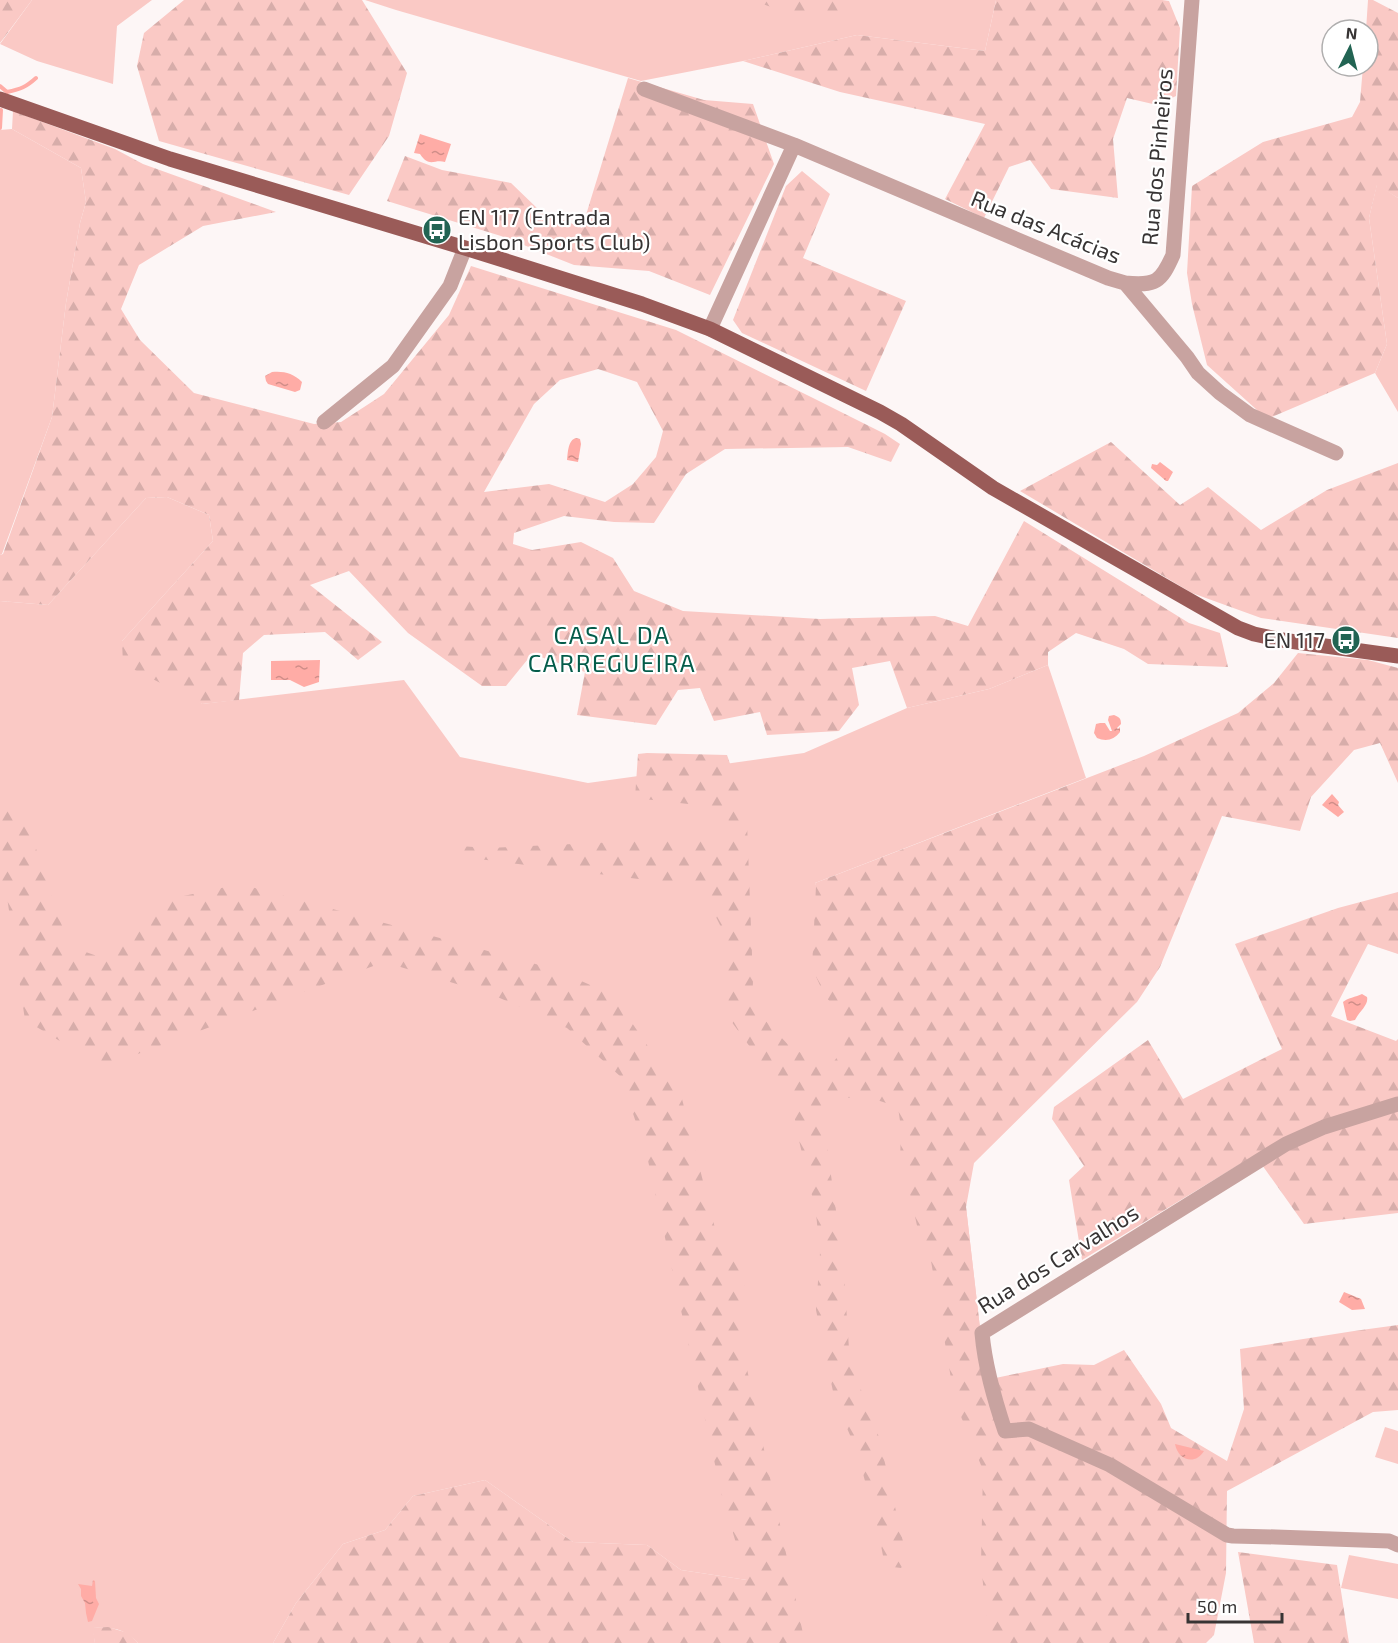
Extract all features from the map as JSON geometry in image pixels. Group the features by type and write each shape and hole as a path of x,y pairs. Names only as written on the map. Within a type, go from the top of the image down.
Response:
{"main road":[{"path":"0,99 170,159 465,248 642,304 710,329 902,424 993,488 1238,628 1282,640 1398,656"}],"street":[{"name":"Rua dos Pinheiros","path":"1125,284 1140,285 1156,281 1165,273 1173,255 1192,0"},
{"name":"Rua das Acácias","path":"644,89 794,145 1125,284 1198,373 1220,393 1250,415 1336,453"},
{"path":"710,329 794,145"},
{"path":"324,422 393,366 450,286 465,248"},
{"name":"Rua dos Carvalhos","path":"1398,1104 1324,1127 1286,1144 982,1333 984,1357 1005,1431 1029,1429 1100,1461 1227,1535 1389,1541 1398,1545"}],"green space":[{"path":"0,0 32,0 0,43"},
{"path":"32,0 152,0 117,26 113,84 37,61 0,44"},
{"path":"184,0 362,0 407,73 389,136 349,195 159,141 137,66 144,33"},
{"path":"365,0 996,0 985,51 857,35 641,81"},
{"path":"752,0 845,0 846,11 796,16"},
{"path":"996,0 1169,1 1180,28 1176,96 1157,105 1127,98 1113,139 1118,198 1051,189 1030,160 1009,167 984,218 945,199 985,124 840,92 743,61 857,35 985,51"},
{"path":"1368,0 1373,0 1398,13 1398,198 1377,185 1369,218 1387,344 1375,373 1267,419 1207,365 1187,273 1192,186 1263,142 1352,117 1360,102 1362,78 1380,78 1380,18 1367,18"},
{"path":"628,78 704,100 753,104 774,164 710,295 649,271 574,265 501,236 387,201 405,156 442,170 511,183 538,209 582,228"},
{"path":"13,111 115,149 143,164 276,212 203,226 139,265 121,309 140,340 194,393 314,424 341,422 384,394 449,315 471,266 676,330 885,434 900,444 891,462 848,447 725,449 686,474 654,523 614,522 564,516 514,533 513,544 532,550 581,542 613,558 634,591 683,611 820,619 935,616 968,626 1024,521 1189,623 1220,633 1228,667 1148,664 1124,649 1076,633 1048,652 1048,665 989,689 907,708 890,661 852,668 859,705 839,731 767,735 760,712 714,721 700,688 678,690 656,725 577,715 585,672 532,654 506,686 482,686 408,633 349,571 310,585 382,642 358,660 325,632 264,635 243,653 239,700 202,704 123,664 122,641 213,541 209,515 167,497 146,498 48,605 0,601 0,555 3,554 52,417 66,303 80,223 86,202 81,168 12,129","holes":["598,369 637,382 663,431 656,457 633,484 605,502 549,484 484,492 534,404 560,380"]},
{"path":"12,129 81,168 86,202 80,223 66,303 52,417 0,555 0,130"},
{"path":"802,171 830,194 803,258 906,301 866,391 742,333 733,320 786,186"},
{"path":"1377,184 1398,198 1398,412 1375,373 1387,344 1369,218"},
{"path":"1111,442 1180,505 1208,487 1261,530 1327,490 1398,463 1398,638 1261,618 1192,593 1020,491"},
{"path":"167,497 209,515 213,541 122,641 202,704 404,680 460,757 588,783 804,753 907,708 989,689 1048,665 1086,778 815,883 966,1207 986,1380 1034,1643 766,1643 747,1580 681,1570 647,1545 573,1542 485,1480 413,1496 385,1530 343,1544 296,1603 273,1643 138,1643 123,1631 113,1628 93,1628 95,1643 0,1643 0,601 48,605 146,498"},
{"path":"1298,653 1368,660 1398,668 1398,783 1380,743 1354,750 1311,797 1300,831 1222,816 1160,967 1137,1002 974,1163 966,1207 986,1380 1063,1364 1094,1365 1124,1350 1161,1404 1171,1428 1227,1461 1244,1409 1240,1349 1398,1325 1398,1410 1373,1412 1227,1491 1226,1573 1214,1635 1206,1643 989,1643 981,1564 983,1470 955,1402 930,1255 920,1239 908,1185 900,1163 901,1128 898,1107 868,1097 824,1099 828,1154 843,1260 849,1349 865,1403 879,1437 907,1559 901,1568 885,1566 857,1451 835,1401 816,1310 820,1253 816,1213 793,1109 731,1021 724,969 728,941 708,901 695,886 471,858 459,846 489,848 726,837 731,828 724,808 635,798 638,754 727,755 742,798 747,823 752,1006 793,1050 833,1063 844,1047 849,1023 825,996 812,968 815,883 1144,756 1238,713 1274,683"},
{"path":"0,798 28,825 69,946 97,956 155,902 240,884 554,969 613,995 681,1095 718,1240 734,1252 748,1295 740,1336 805,1643 273,1643 296,1603 343,1544 385,1530 413,1496 485,1480 573,1542 647,1545 681,1570 747,1580 722,1496 647,1156 621,1077 567,1028 493,995 384,962 103,1067 25,1020 6,890 0,880"},
{"path":"1398,892 1398,954 1368,944 1331,1016 1396,1041 1398,1039 1398,1213 1304,1224 1255,1155 1082,1260 1069,1180 1084,1166 1052,1119 1054,1107 1148,1040 1183,1099 1282,1049 1235,944 1338,908"},
{"path":"1385,1427 1398,1431 1398,1464 1375,1457"},
{"path":"1238,1552 1337,1565 1349,1643 1254,1643"},
{"path":"1349,1555 1398,1564 1398,1599 1341,1588"},
{"path":"108,1627 128,1633 138,1643 95,1643 92,1628"}],"water":[{"path":"420,134 451,144 445,162 429,162 420,154 414,153"},
{"path":"272,372 284,372 295,376 302,382 300,390 295,392 268,384 265,376"},
{"path":"576,438 580,439 581,444 578,462 567,460 570,444"},
{"path":"1160,462 1173,472 1168,481 1151,468 1152,464 1157,465"},
{"path":"320,660 319,682 304,687 290,680 271,680 271,661"},
{"path":"1114,715 1121,720 1117,728 1120,727 1120,732 1110,740 1097,738 1094,733 1096,724 1105,723 1112,731 1108,720 1109,716"},
{"path":"1332,794 1344,812 1338,817 1322,805"},
{"path":"1362,994 1367,997 1365,1006 1355,1020 1347,1020 1343,1002"},
{"path":"1344,1292 1361,1299 1365,1309 1352,1310 1339,1302"},
{"path":"1175,1444 1204,1451 1192,1460 1187,1459 1180,1454"},
{"path":"93,1580 99,1604 92,1621 88,1622 85,1603 78,1584 92,1586"}],"waterway":[{"path":"0,86 7,92 23,87 36,78"},
{"path":"0,128 1,110"}],"place":[{"name":"EN 117 (Entrada Lisbon Sports Club)","path":"437,230"},
{"name":"EN 117","path":"1346,640"}],"district":[{"name":"CASAL DA CARREGUEIRA","path":"612,650"}]}
